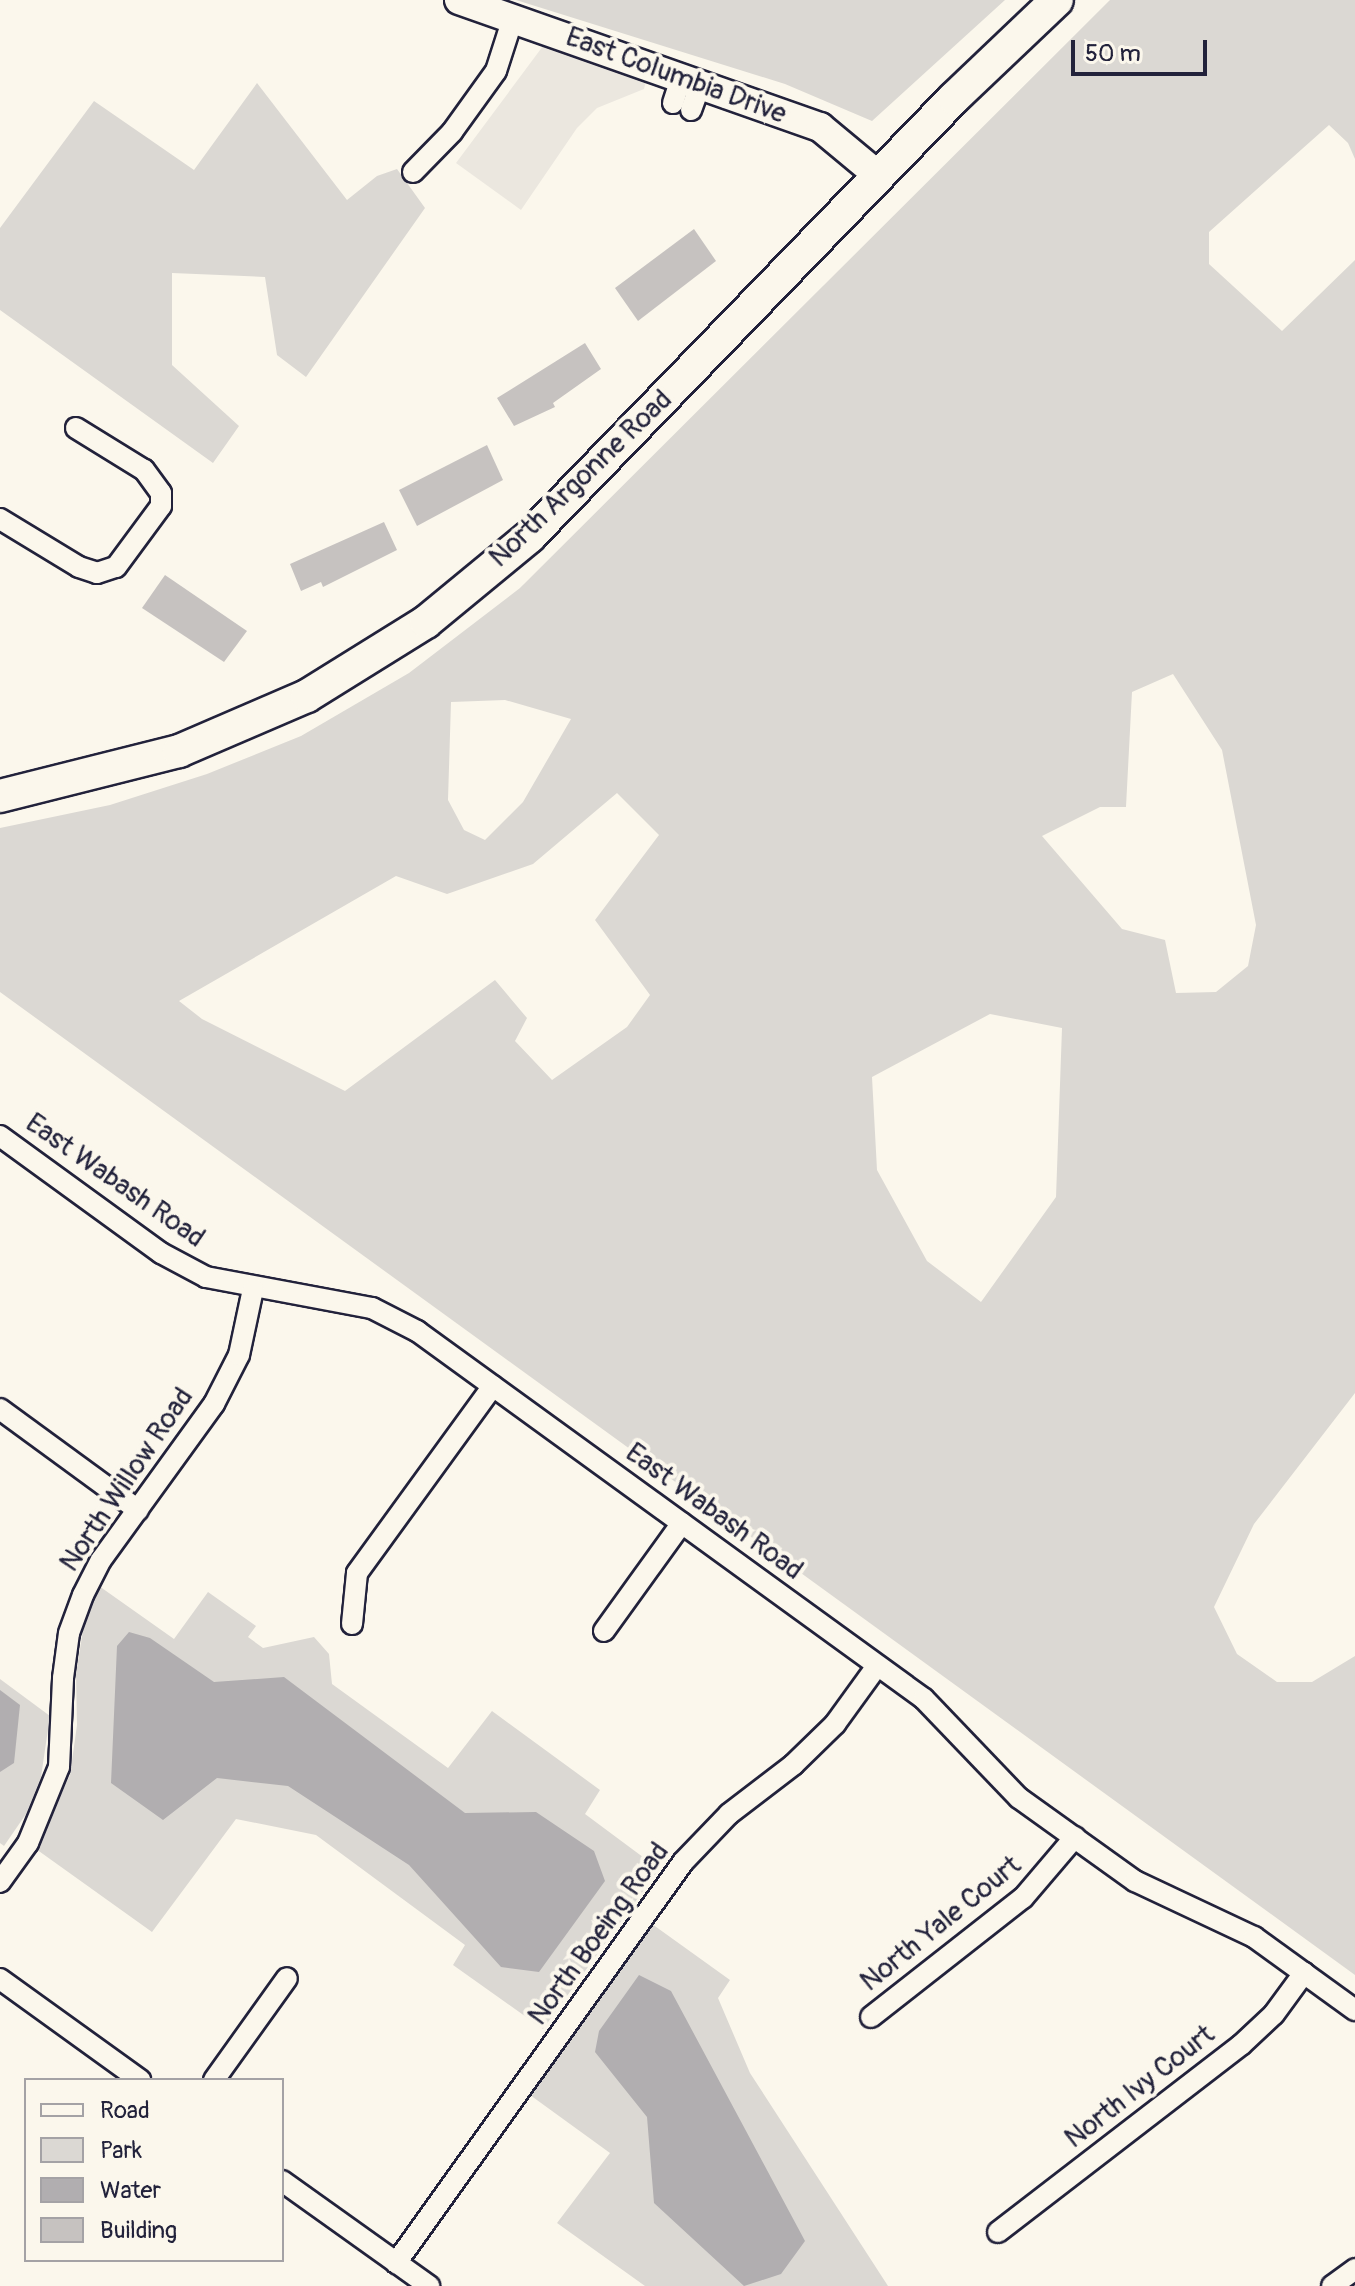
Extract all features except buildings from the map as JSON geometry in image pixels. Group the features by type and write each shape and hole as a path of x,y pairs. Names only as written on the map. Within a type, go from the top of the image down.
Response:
{"main road":[{"name":"North Argonne Road","path":"0,796 179,751 307,696 426,622 529,537 879,176 1057,0"}],"street":[{"name":"East Columbia Drive","path":"459,0 513,18 686,94 820,127 879,176"},
{"path":"413,172 452,132 496,71 513,18"},
{"path":"0,519 79,567 97,573 116,567 161,506 161,493 144,470 76,428"},
{"name":"East Wabash Road","path":"0,1136 161,1253 206,1277 253,1289 372,1308 417,1331 877,1666 959,1732 1019,1798 1135,1881 1254,1937 1355,2010"},
{"name":"North Willow Road","path":"0,1882 28,1843 59,1767 63,1678 78,1608 101,1560 214,1404 239,1355 253,1289"},
{"path":"352,1624 357,1573 493,1386"},
{"path":"0,1409 138,1510"},
{"path":"604,1631 682,1523"},
{"name":"North Boeing Road","path":"396,2263 683,1862 729,1814 793,1765 835,1724 877,1666"},
{"name":"North Yale Court","path":"871,2017 1023,1898 1075,1837"},
{"name":"North Ivy Court","path":"998,2232 1241,2045 1274,2014 1304,1973"},
{"path":"215,2078 287,1978"},
{"path":"0,1979 137,2078"},
{"path":"284,2182 429,2286"},
{"path":"1332,2286 1355,2269"}],"shaded area":[{"path":"543,46 646,81 644,89 597,108 577,128 521,210 456,163"}],"green space":[{"path":"516,0 1005,0 872,121 785,84"},
{"path":"1110,0 1355,0 1355,159 1348,143 1329,125 1209,232 1209,264 1282,331 1355,260 1355,1393 1254,1524 1214,1607 1237,1654 1277,1682 1312,1682 1355,1656 1355,1975 0,992 0,828 110,805 207,774 301,736 409,673 520,588","holes":["1173,674 1222,750 1256,925 1248,966 1216,992 1176,993 1165,940 1122,929 1042,836 1100,807 1126,807 1132,692","505,700 571,719 523,802 485,840 464,830 448,800 451,702","617,793 659,835 595,920 650,995 627,1027 552,1080 515,1041 527,1018 495,980 345,1091 202,1019 179,1001 396,876 447,894 533,864","990,1014 1062,1028 1056,1197 981,1302 927,1261 877,1170 872,1077"]},
{"path":"257,83 347,200 377,176 397,169 425,208 306,377 277,355 265,277 172,273 172,365 239,426 213,463 0,310 0,228 94,101 194,170"},
{"path":"99,1586 174,1639 208,1592 256,1626 248,1637 263,1648 314,1637 329,1654 332,1684 448,1768 492,1711 600,1790 585,1814 659,1869 543,2029 453,1965 465,1945 316,1835 236,1819 152,1932 36,1849 70,1775 77,1725 76,1674 83,1630"},
{"path":"0,1679 50,1716 41,1777 26,1814 4,1846 0,1843"},
{"path":"652,1924 730,1980 718,1998 750,2073 888,2286 645,2286 557,2223 610,2153 530,2095"}],"water":[{"path":"129,1632 150,1638 214,1682 284,1677 465,1813 536,1812 594,1851 605,1881 539,1972 501,1967 409,1865 288,1786 217,1778 163,1820 111,1783 117,1646"},
{"path":"0,1690 20,1705 14,1763 0,1772"},
{"path":"639,1975 671,1991 805,2241 781,2274 744,2286 654,2203 647,2117 595,2052 599,2031"}]}
